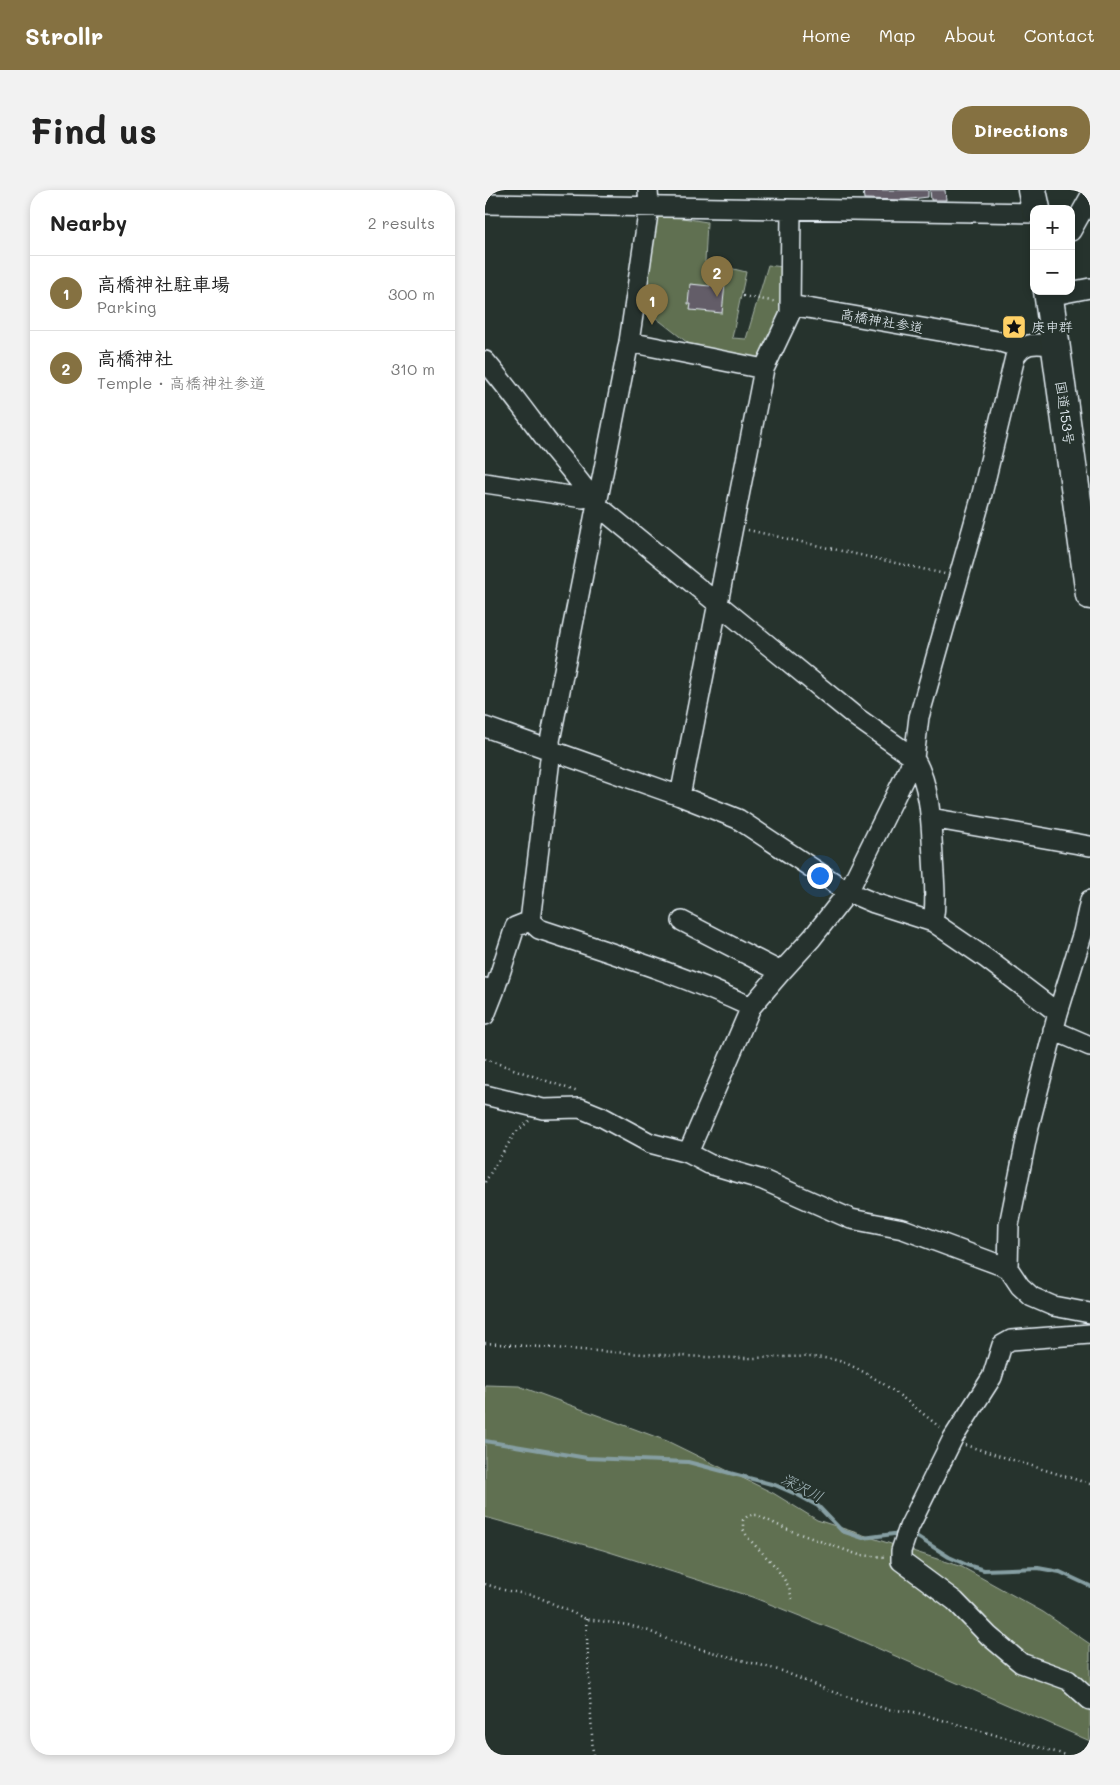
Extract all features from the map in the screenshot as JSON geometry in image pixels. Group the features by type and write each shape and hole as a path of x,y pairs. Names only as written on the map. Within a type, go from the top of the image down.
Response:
{"highway":[{"path":"1032,190 1034,205"},
{"name":"国道153号","path":"1049,295 1055,345 1084,512 1089,588"}],"street":[{"path":"1075,224 1090,197"},
{"path":"485,204 649,198 791,210 1030,213"},
{"path":"530,921 551,751 550,741 593,500 629,342 649,198"},
{"path":"679,796 765,369 790,314 791,210"},
{"path":"1075,290 1090,288"},
{"name":"高橋神社参道","path":"790,305 997,341 1020,348"},
{"path":"629,342 765,369"},
{"path":"688,1152 751,1007 812,938 848,892 914,758 919,717 980,502 1015,357 1020,348 1026,345 1055,345"},
{"path":"485,361 511,391 593,500 717,605 856,717 914,758 920,768 931,818 936,905 933,922"},
{"path":"485,483 593,500"},
{"path":"485,727 738,819 848,892 874,903 933,922 987,959 1056,1021 1090,1046"},
{"path":"931,818 1090,846"},
{"path":"1090,900 1083,932 1056,1021 1029,1126 1009,1225 1008,1268 1020,1286 1032,1297 1053,1306 1090,1312"},
{"path":"485,1015 489,990 515,927 530,921"},
{"path":"530,921 539,929 658,968 751,1007"},
{"path":"682,921 781,972"},
{"path":"485,1095 543,1109 580,1108 602,1117 650,1144 688,1152 709,1164 763,1180 851,1219 903,1229 1008,1268"},
{"path":"1090,1334 1011,1340 1002,1345 992,1377 953,1438 904,1540 901,1561 955,1601 989,1636 1021,1663 1068,1680 1090,1700"}],"path":[{"path":"743,296 790,305"},
{"path":"734,527 958,577"},
{"path":"485,1059 580,1093"},
{"path":"485,1182 515,1133 543,1109"},
{"path":"485,1343 630,1354 740,1358 818,1358 844,1362 902,1397 963,1445 1090,1484"},
{"path":"792,1599 789,1587 776,1567 748,1538 743,1529 743,1520 749,1515 757,1515 786,1529 859,1555 885,1557 904,1540"},
{"path":"485,1584 536,1596 585,1618 628,1625 649,1631 671,1641 782,1670 827,1690 886,1709 914,1712 1056,1754 1066,1755"},
{"path":"585,1618 593,1755"}],"green space":[{"path":"658,214 707,222 705,262 746,272 732,338 746,339 768,265 782,267 782,313 760,362 693,347 642,307"},
{"path":"485,1385 519,1386 667,1441 773,1493 817,1520 962,1567 1043,1612 1090,1644 1090,1741 845,1634 752,1597 603,1550 485,1517"}],"building":[{"path":"863,190 928,190 928,197 903,200 864,199"},
{"path":"930,190 945,190 946,200 931,200"},
{"path":"710,283 725,284 722,313 690,310 691,304 688,304 690,284 710,286"}],"waterway":[{"name":"深沢川","path":"485,1441 587,1458 688,1462 775,1485 798,1495 818,1506 842,1531 863,1538 901,1533"},
{"name":"深沢川","path":"913,1534 949,1557 984,1570 1038,1568 1060,1572 1090,1586"}],"place":[{"name":"高橋神社","path":"717,297"},
{"name":"高橋神社駐車場","path":"652,325"},
{"name":"庚申群","path":"1014,327"}]}
